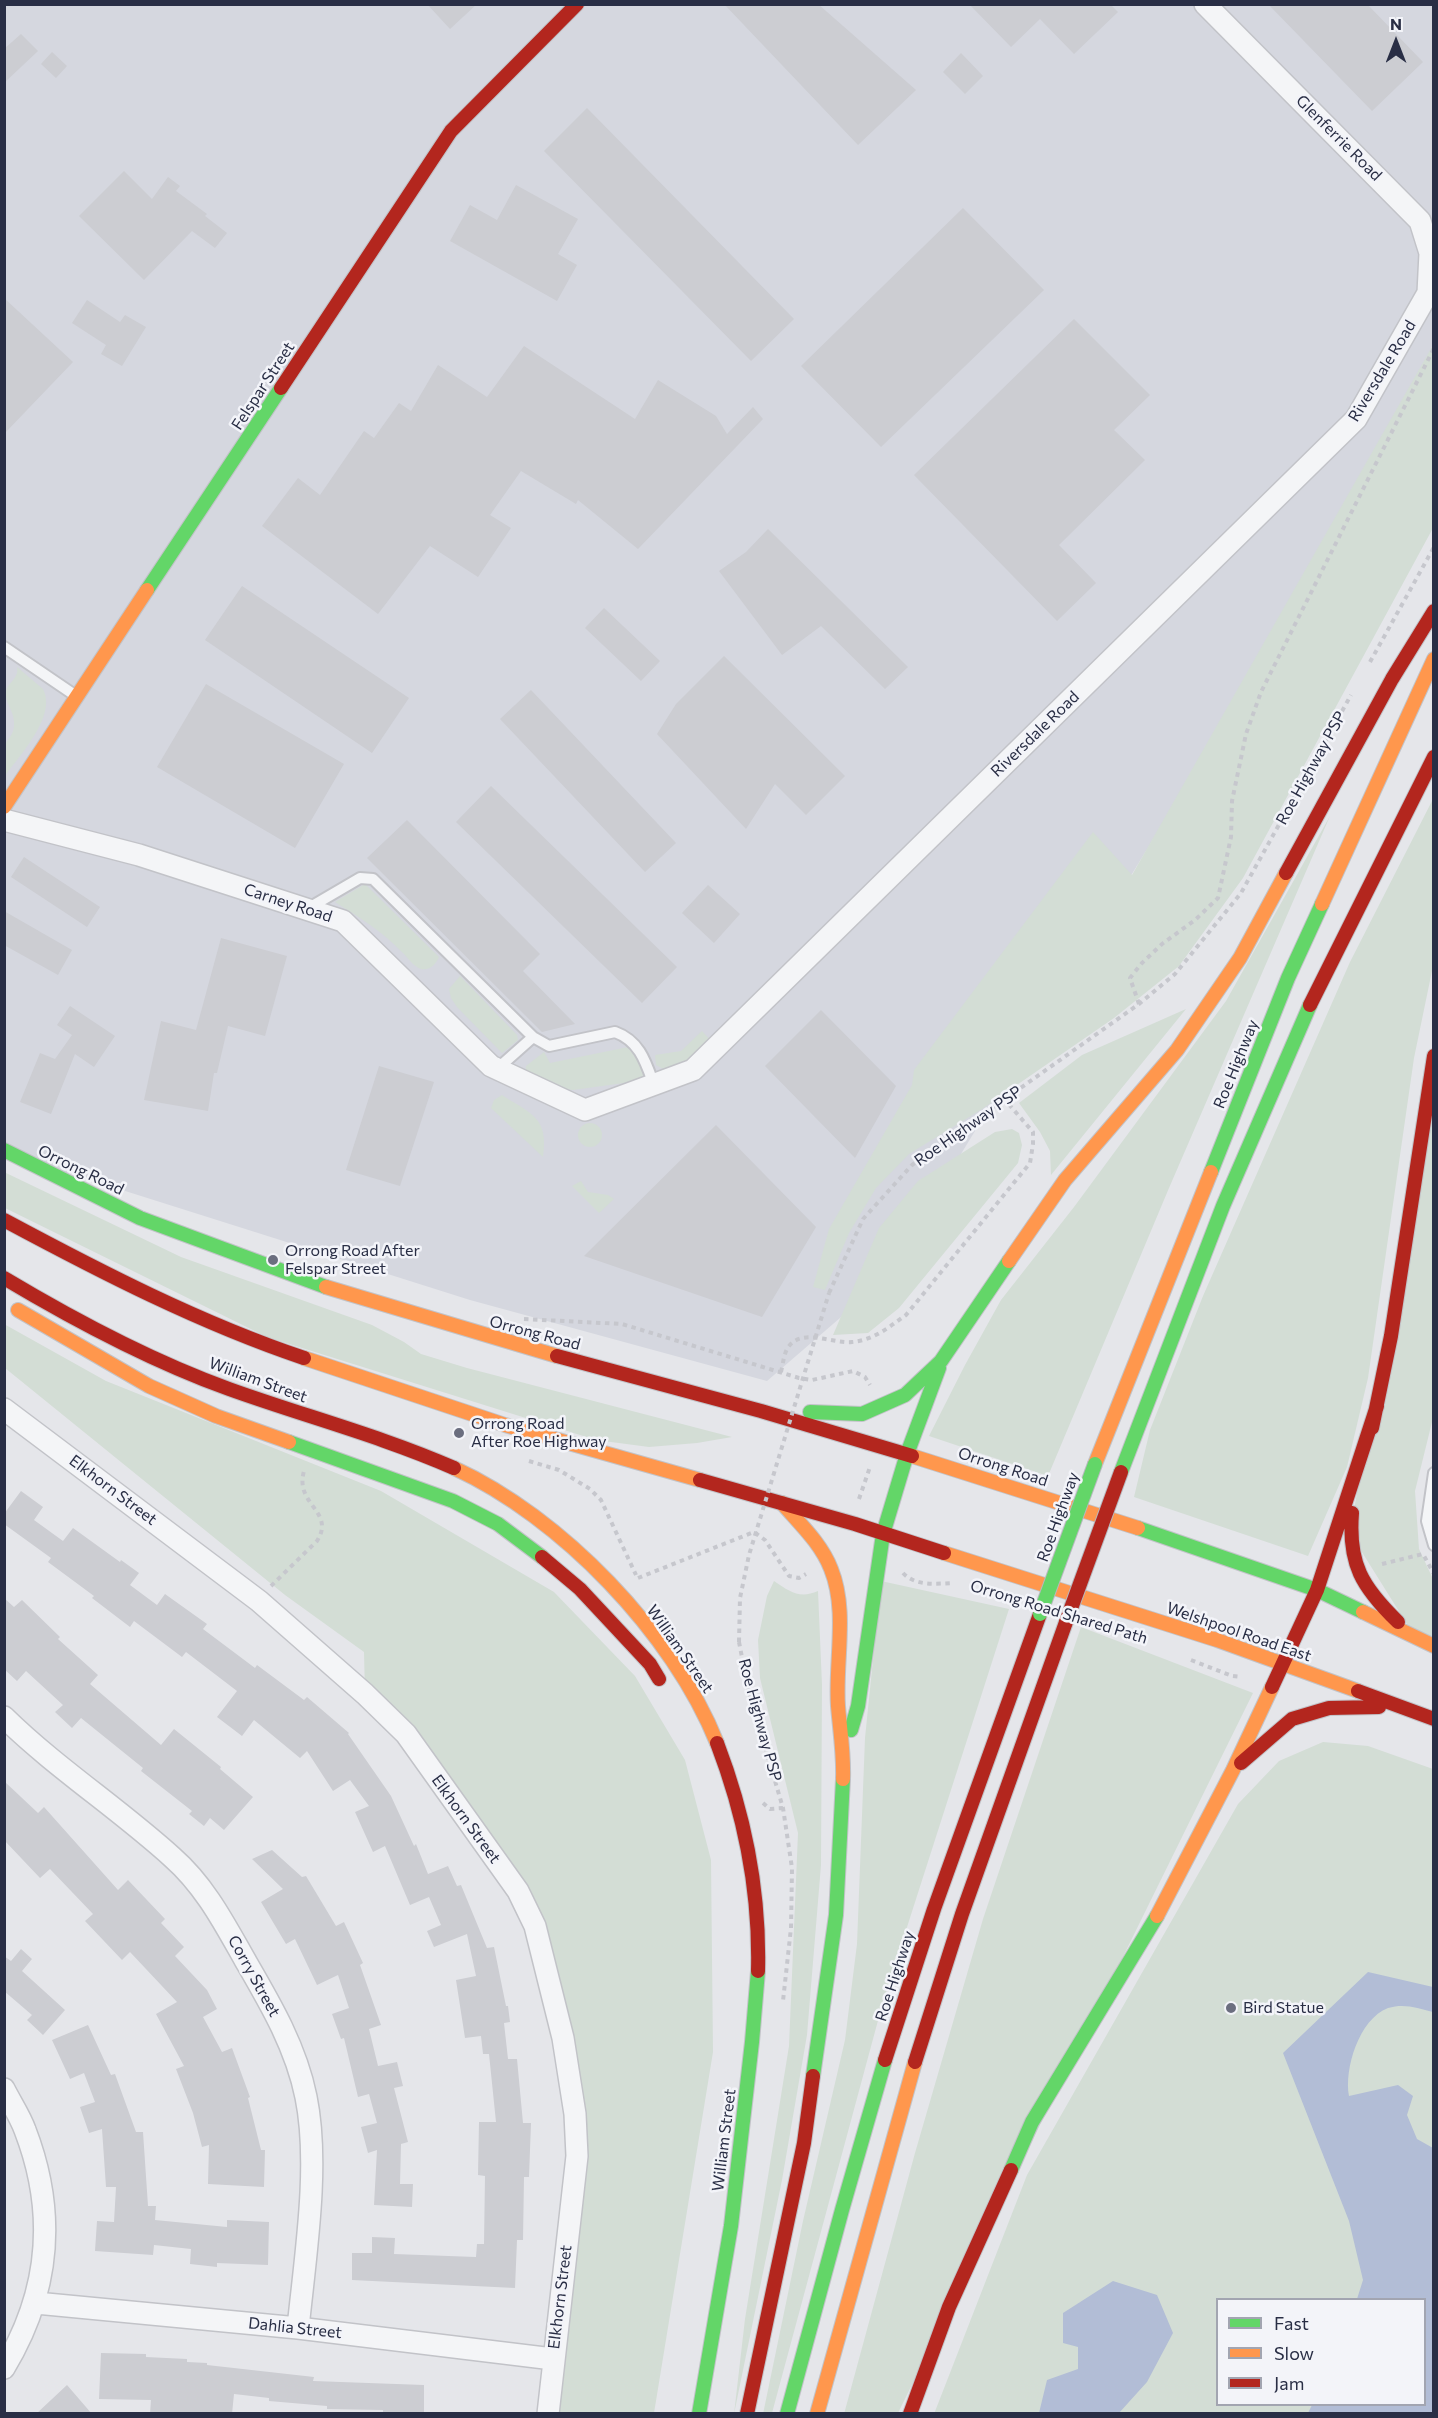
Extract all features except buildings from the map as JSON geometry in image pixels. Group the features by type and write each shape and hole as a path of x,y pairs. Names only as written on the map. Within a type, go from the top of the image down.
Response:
{"main road":[{"name":"Felspar Street","path":"4,807 451,131 577,4"},
{"path":"761,1411 862,1414 885,1406 905,1395 941,1361 1065,1180 1177,1050 1240,958 1392,679 1434,611"},
{"name":"Roe Highway","path":"787,2414 845,2194 902,2007 945,1878 1095,1464 1288,978 1434,659"},
{"path":"817,2414 930,2010 972,1885 1121,1472 1223,1206 1307,1010 1434,757"},
{"path":"1415,1637 1374,1600 1359,1576 1352,1557 1350,1533 1353,1509 1377,1406 1399,1290 1421,1122 1434,1056"},
{"name":"Orrong Road","path":"4,1150 140,1218 289,1275 521,1347 761,1411 906,1454 1072,1506 1317,1590"},
{"path":"4,1220 109,1276 259,1343 505,1425 855,1524 883,1534"},
{"name":"William Street","path":"4,1278 33,1296 160,1360 229,1389 414,1451 506,1497 537,1518 566,1542 622,1597 666,1652 701,1708 728,1773 745,1831 755,1897 758,1954 754,2035 728,2244 699,2414"},
{"name":"William Street","path":"4,1303 149,1386 216,1416 453,1501 498,1524 554,1566 580,1589 650,1664 665,1691"},
{"path":"844,1755 858,1706 883,1534 906,1454 941,1361"},
{"path":"910,2414 949,2307 1032,2122 1166,1902 1233,1770 1283,1664 1317,1590 1377,1406"},
{"path":"747,2414 804,2143 836,1915 844,1755 838,1705 839,1600 829,1564 822,1550 782,1503"},
{"name":"Welshpool Road East","path":"883,1534 1217,1640 1434,1719"},
{"path":"1317,1590 1434,1646"},
{"path":"1233,1770 1292,1719 1329,1708 1402,1707"}],"street":[{"name":"Glenferrie Road","path":"1205,4 1420,221 1430,253 1428,293"},
{"name":"Riversdale Road","path":"585,1110 693,1071 1356,419 1428,293"},
{"name":"Carney Road","path":"4,820 139,855 343,921 491,1066 585,1110"},
{"name":"Elkhorn Street","path":"4,1409 259,1601 365,1694 406,1734 518,1891 536,1926 563,2038 575,2114 577,2156 548,2414"},
{"name":"Corry Street","path":"4,1717 40,1750 173,1857 195,1880 216,1908 277,2017 295,2058 306,2097 310,2138 310,2189 298,2328"},
{"path":"4,2089 25,2129 38,2170 45,2224 44,2263 36,2303 4,2368"},
{"name":"Dahlia Street","path":"36,2303 298,2328 553,2359"}],"lane":[{"path":"4,647 77,697"},
{"path":"307,909 360,878 373,879 533,1037 549,1046 615,1032 621,1034 640,1050 654,1085"},
{"path":"497,1069 533,1037"},
{"path":"1434,1473 1427,1521 1434,1545"}],"path":[{"path":"1139,1004 1130,978 1162,944 1196,920 1218,898 1230,837 1232,801 1244,746 1261,692 1434,348"},
{"path":"1368,665 1434,548"},
{"name":"Roe Highway PSP","path":"783,1808 749,1693 739,1642 740,1598 749,1555 829,1293 863,1219 912,1165 1139,1004 1175,974 1241,893 1356,686"},
{"path":"781,1372 789,1346 799,1339 812,1338 844,1342 866,1340 885,1331 906,1315 1010,1189 1030,1163 1034,1144 1033,1131 1005,1100"},
{"path":"519,1319 622,1324 812,1380 855,1371 865,1377 885,1406"},
{"path":"855,1524 867,1474 879,1446"},
{"path":"259,1601 279,1576 317,1541 321,1534 320,1516 303,1493 304,1470"},
{"path":"638,1578 754,1532 765,1540 789,1576 799,1578 829,1564"},
{"path":"1359,1576 1379,1565 1419,1554 1424,1555 1434,1574"},
{"name":"Orrong Road Shared Path","path":"878,1561 898,1566 904,1576 914,1581 936,1584 959,1583"},
{"path":"1184,1656 1200,1665 1232,1676 1252,1678 1270,1690"}],"shaded area":[{"path":"5,5 1433,5 1433,381 884,1280 767,1381 470,1300 5,1153"},
{"path":"1433,345 1433,528 1243,878 1179,966 1114,1018 982,1109 909,1154 876,1188 849,1233 825,1290 813,1287 829,1229 912,1085 914,1070 1093,832 1132,875"},
{"path":"17,667 43,689 46,700 45,711 35,735 5,776 4,748 14,727 14,718 6,699 6,691 17,674"},
{"path":"1433,799 1433,966 1414,1058 1368,1378 1347,1467 1308,1556 1134,1497 1150,1430 1203,1296 1350,962"},
{"path":"1330,816 1169,1188 1048,1476 929,1436 1001,1300 1074,1207 1226,1001"},
{"path":"365,884 439,957 432,966 421,969 416,966 379,932 335,902"},
{"path":"460,976 517,1035 518,1040 502,1053 451,998 449,989"},
{"path":"1186,1009 1051,1175 1050,1151 1040,1132 1019,1103 1082,1055"},
{"path":"702,1031 712,1042 684,1063 665,1070 656,1065 655,1055 681,1051"},
{"path":"633,1046 646,1080 573,1090 552,1087 525,1074 526,1066 544,1052 550,1063"},
{"path":"1433,1056 1433,1418 1415,1491 1419,1549 1433,1579 1433,1643 1415,1637 1350,1533"},
{"path":"502,1095 536,1118 543,1133 543,1157 491,1108 494,1100"},
{"path":"590,1123 598,1127 602,1135 598,1143 590,1147 582,1143 578,1135 582,1127"},
{"path":"1012,1129 1019,1133 1022,1145 1018,1163 899,1308 868,1333 833,1335 879,1228 918,1181 995,1132"},
{"path":"4,1172 181,1257 372,1325 421,1354 732,1437 649,1447 596,1440 267,1337 5,1208"},
{"path":"581,1181 588,1192 608,1195 614,1199 599,1213 572,1186"},
{"path":"4,1324 106,1381 381,1491 554,1592 635,1676 685,1760 711,1860 713,2052 654,2413 550,2413 577,2156 535,1926 365,1694 364,1652 285,1595 5,1368"},
{"path":"774,1581 795,1593 806,1594 818,1591 822,1685 821,1865 807,2035 782,2180 734,2414 745,2319 789,2046 798,1833 760,1678 758,1640 767,1596"},
{"path":"881,1581 1009,1609 883,2002 772,2413 763,2414 803,2221 845,2040 857,1944 865,1738"},
{"path":"1081,1627 1253,1693 898,2413 844,2414 915,2153 983,1919"},
{"path":"1323,1742 1368,1746 1433,1769 1433,2413 934,2414 1027,2175 1238,1804 1279,1761"}],"water":[{"path":"1368,1972 1433,1987 1433,2012 1400,2006 1388,2008 1369,2023 1351,2059 1348,2085 1349,2096 1398,2085 1413,2096 1407,2115 1417,2139 1433,2148 1433,2413 1308,2413 1312,2406 1426,2406 1426,2298 1357,2298 1363,2280 1349,2221 1283,2053"},
{"path":"1113,2281 1157,2295 1173,2333 1147,2382 1119,2413 1039,2413 1047,2380 1078,2369 1078,2347 1063,2343 1063,2313"}],"traffic: fast":[{"path":"147,590 281,388"},
{"path":"1211,1172 1288,978 1322,904"},
{"path":"1121,1472 1223,1206 1310,1005"},
{"path":"4,1150 140,1218 326,1287"},
{"path":"810,1412 862,1414 905,1395 941,1361 1009,1261"},
{"path":"851,1730 858,1706 883,1534 907,1454 939,1368"},
{"path":"289,1442 453,1501 498,1524 542,1557"},
{"path":"1040,1614 1095,1464"},
{"path":"1138,1528 1317,1590 1363,1612"},
{"path":"813,2076 836,1915 843,1779"},
{"path":"1011,2170 1032,2122 1157,1916"},
{"path":"699,2414 731,2226 758,1971"},
{"path":"787,2414 885,2060"}],"traffic: slow":[{"path":"4,807 147,590"},
{"path":"1322,904 1434,659"},
{"path":"1009,1261 1065,1180 1177,1050 1240,958 1286,873"},
{"path":"1095,1464 1211,1172"},
{"path":"326,1287 557,1356"},
{"path":"18,1310 149,1386 216,1416 289,1442"},
{"path":"304,1358 505,1425 700,1480"},
{"path":"912,1456 1138,1528"},
{"path":"454,1468 494,1489 534,1516 573,1548 609,1583 643,1621 672,1661 697,1702 717,1743"},
{"path":"782,1503 822,1551 836,1585 840,1619 838,1706 843,1779"},
{"path":"944,1553 1217,1640 1358,1691"},
{"path":"1363,1612 1434,1646"},
{"path":"1157,1916 1233,1770 1272,1687"},
{"path":"817,2414 915,2062"}],"traffic: jam":[{"path":"281,388 451,131 577,4"},
{"path":"1286,873 1392,679 1434,611"},
{"path":"1310,1005 1434,757"},
{"path":"1372,1428 1391,1336 1434,1056"},
{"path":"4,1220 77,1259 189,1313 304,1358"},
{"path":"4,1278 86,1325 171,1366 229,1389 371,1436 454,1468"},
{"path":"557,1356 761,1411 912,1456"},
{"path":"1272,1687 1317,1590 1377,1406"},
{"path":"1066,1622 1121,1472"},
{"path":"700,1480 855,1524 944,1553"},
{"path":"1352,1513 1352,1547 1360,1574 1375,1597 1398,1622"},
{"path":"542,1557 580,1589 650,1664 659,1679"},
{"path":"885,2060 934,1909 1040,1614"},
{"path":"915,2062 962,1914 1066,1622"},
{"path":"1358,1691 1434,1719"},
{"path":"1241,1763 1292,1719 1329,1708 1379,1707"},
{"path":"717,1743 736,1798 749,1855 756,1913 758,1971"},
{"path":"747,2414 804,2143 813,2076"},
{"path":"910,2414 949,2307 1011,2170"}],"place":[{"name":"Orrong Road After Felspar Street","path":"273,1260"},
{"name":"Orrong Road After Roe Highway","path":"459,1433"},
{"name":"Bird Statue","path":"1231,2008"}]}
